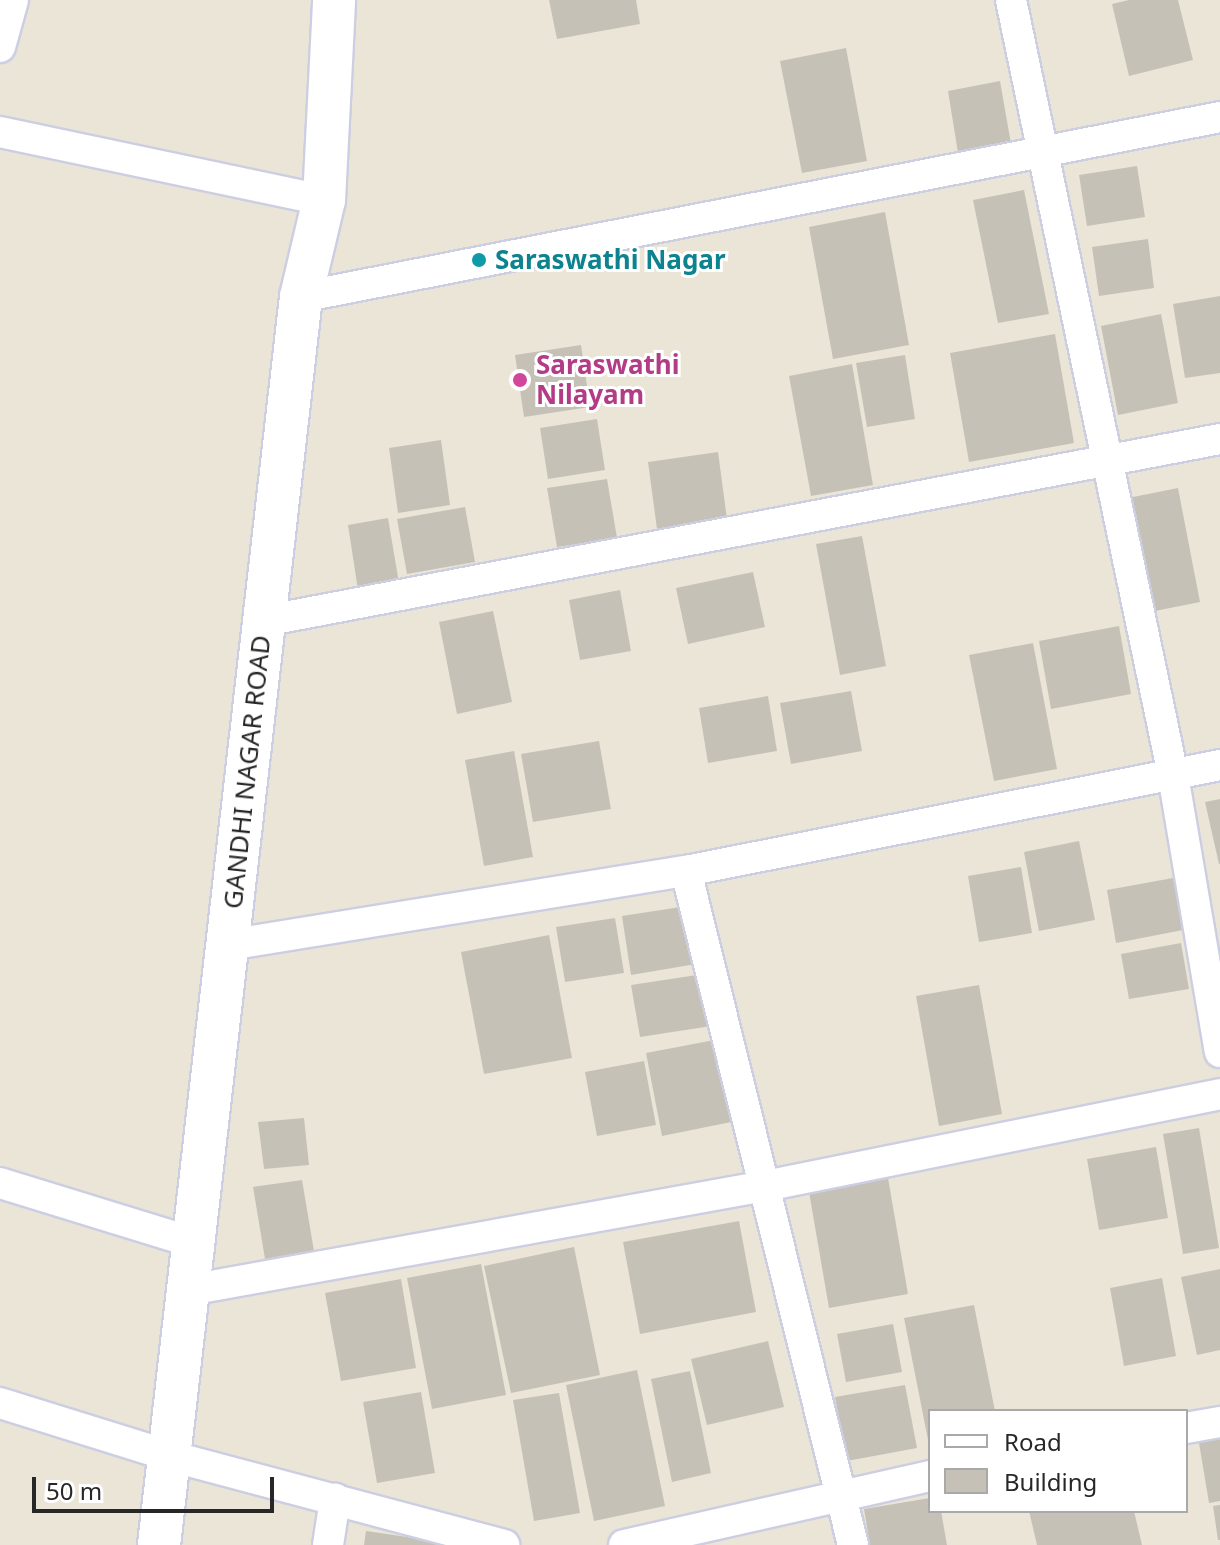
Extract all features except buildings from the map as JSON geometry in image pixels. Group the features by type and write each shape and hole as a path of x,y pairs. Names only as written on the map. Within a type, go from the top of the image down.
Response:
{"street":[{"path":"0,47 13,0"},
{"name":"GANDHI NAGAR ROAD","path":"159,1545 301,297 324,200 334,0"},
{"path":"1011,0 1040,152 1173,775 1220,1052"},
{"path":"301,297 1220,117"},
{"path":"0,132 324,200"},
{"path":"264,621 1220,439"},
{"path":"228,945 686,871 1220,765"},
{"path":"686,871 853,1545"},
{"path":"189,1290 765,1186 1220,1094"},
{"path":"0,1183 195,1243"},
{"path":"0,1403 170,1456 504,1545"},
{"path":"1188,1428 1220,1422"},
{"path":"624,1545 841,1493 928,1476"},
{"path":"328,1545 335,1499"}],"place":[{"name":"Saraswathi Nagar","path":"479,260"},
{"name":"Saraswathi Nilayam","path":"520,380"}]}
